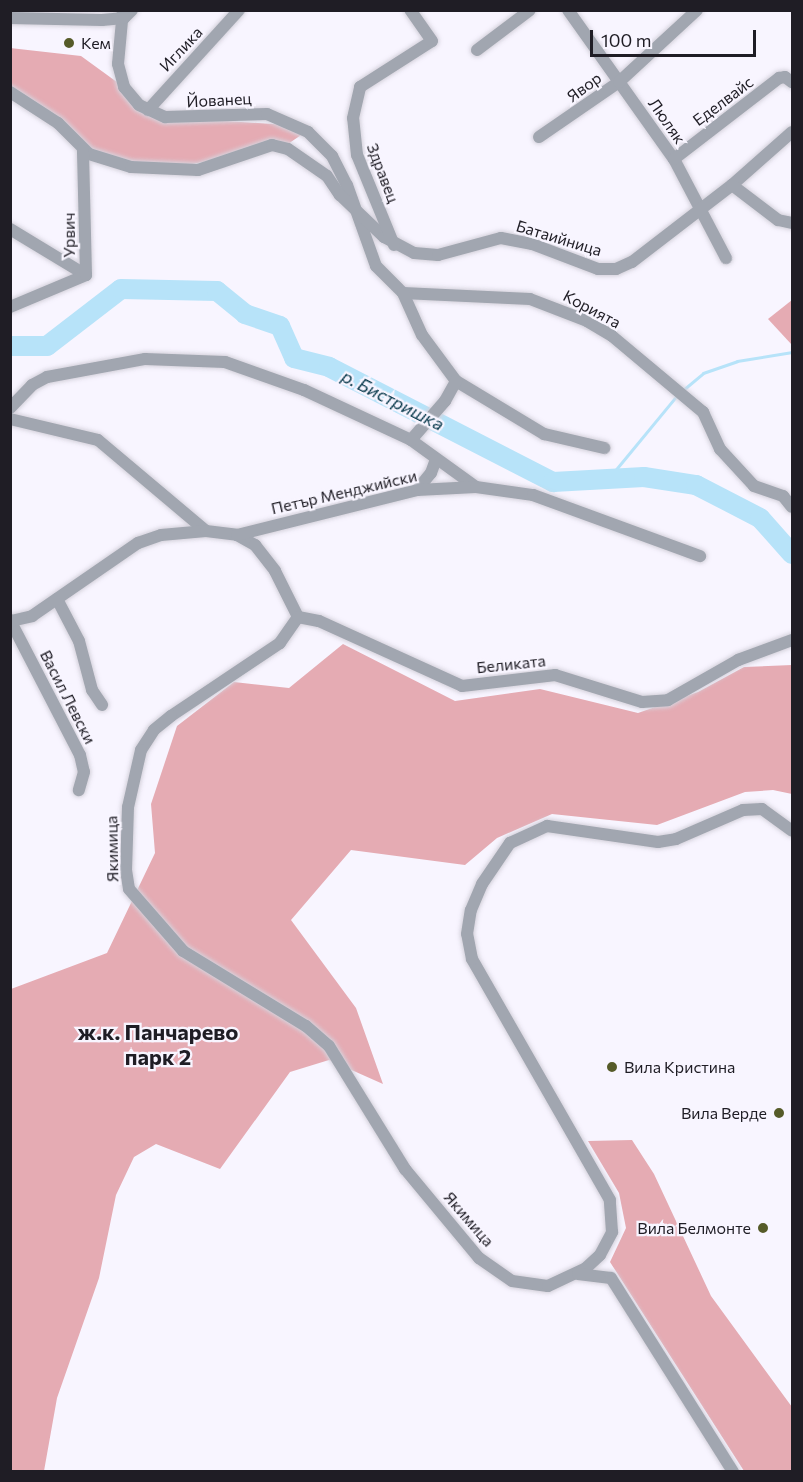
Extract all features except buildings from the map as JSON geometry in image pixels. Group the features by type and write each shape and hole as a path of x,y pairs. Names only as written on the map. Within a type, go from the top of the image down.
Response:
{"street":[{"name":"Иглика","path":"148,110 239,10"},
{"name":"Здравец","path":"395,246 357,155 353,118 360,87 432,41 410,10"},
{"path":"477,50 530,10"},
{"name":"Люляк","path":"568,10 674,159 702,207 726,258"},
{"name":"Явор","path":"539,137 619,82 697,10"},
{"name":"Йованец","path":"126,13 118,64 124,87 148,110 165,117 194,119 267,114 308,132 332,156 358,209"},
{"path":"10,18 126,13"},
{"name":"Еделвайс","path":"674,159 779,78 785,76 792,82"},
{"path":"10,92 58,123 83,149"},
{"name":"Батаийница","path":"83,149 131,166 171,171 198,170 272,145 307,159 327,176 340,195 358,209 395,246 414,253 438,255 501,238 532,244 598,269 616,269 632,262 732,185 792,132"},
{"name":"Урвич","path":"10,307 87,275 83,149"},
{"path":"732,185 778,220 792,222"},
{"path":"358,209 368,251 376,266 403,292 422,335 456,381 544,434 604,448"},
{"path":"10,229 87,275"},
{"name":"Корията","path":"403,292 530,299 587,321 612,336 703,412 720,449 754,486 783,496 792,507"},
{"path":"10,408 32,385 58,374 145,359 225,362 304,390 411,440 476,486"},
{"path":"411,440 445,401 456,381"},
{"path":"10,419 98,440 206,531"},
{"path":"417,490 431,473 436,459"},
{"name":"Петър Менджийски","path":"11,621 32,616 138,543 161,535 206,531 237,535 417,490 476,486 533,495 700,555"},
{"path":"237,535 255,545 275,571 298,617"},
{"path":"57,598 79,641 92,690 102,705"},
{"name":"Беликата","path":"298,617 320,621 462,686 555,675 642,702 668,700 738,660 784,640 792,640"},
{"name":"Якимица","path":"298,617 279,643 171,716 154,730 141,750 128,807 126,870 129,890 183,951 306,1026 329,1046 405,1169 478,1258 513,1281 525,1285 548,1286 578,1274 600,1255 612,1232 610,1200 472,959 469,922 482,884 510,843 547,826 658,842 676,839 743,810 762,809 792,831"},
{"name":"Васил Левски","path":"11,621 80,755 84,772 80,790"},
{"path":"578,1274 611,1278 733,1472"}],"shaded area":[{"path":"10,48 81,56 165,117 288,125 304,133 285,146 172,168 89,154 11,88"},
{"path":"792,300 792,345 768,319"},
{"path":"343,644 455,701 540,689 638,713 698,692 744,667 792,665 792,794 773,790 745,792 657,825 552,814 497,838 465,865 351,850 291,920 356,1008 383,1084 329,1060 290,1072 220,1169 156,1144 134,1157 116,1195 99,1278 57,1398 44,1471 11,1472 11,989 107,953 155,853 151,804 177,726 234,682 289,688"},
{"path":"632,1140 654,1174 711,1296 792,1407 792,1471 744,1471 610,1262 626,1228 619,1193 588,1141"}],"waterway":[{"name":"р. Бистришка","path":"10,346 47,346 121,289 217,291 245,314 280,326 294,358 329,367 553,482 644,477 696,485 760,518 792,554"},
{"path":"683,390 703,373 737,361 792,352"},
{"path":"608,479 678,394"}],"place":[{"name":"Кем","path":"69,43"},
{"name":"Вила Кристина","path":"612,1067"},
{"name":"Вила Верде","path":"779,1113"},
{"name":"Вила Белмонте","path":"763,1228"}],"district":[{"name":"ж.к. Панчарево парк 2","path":"158,1044"}]}
